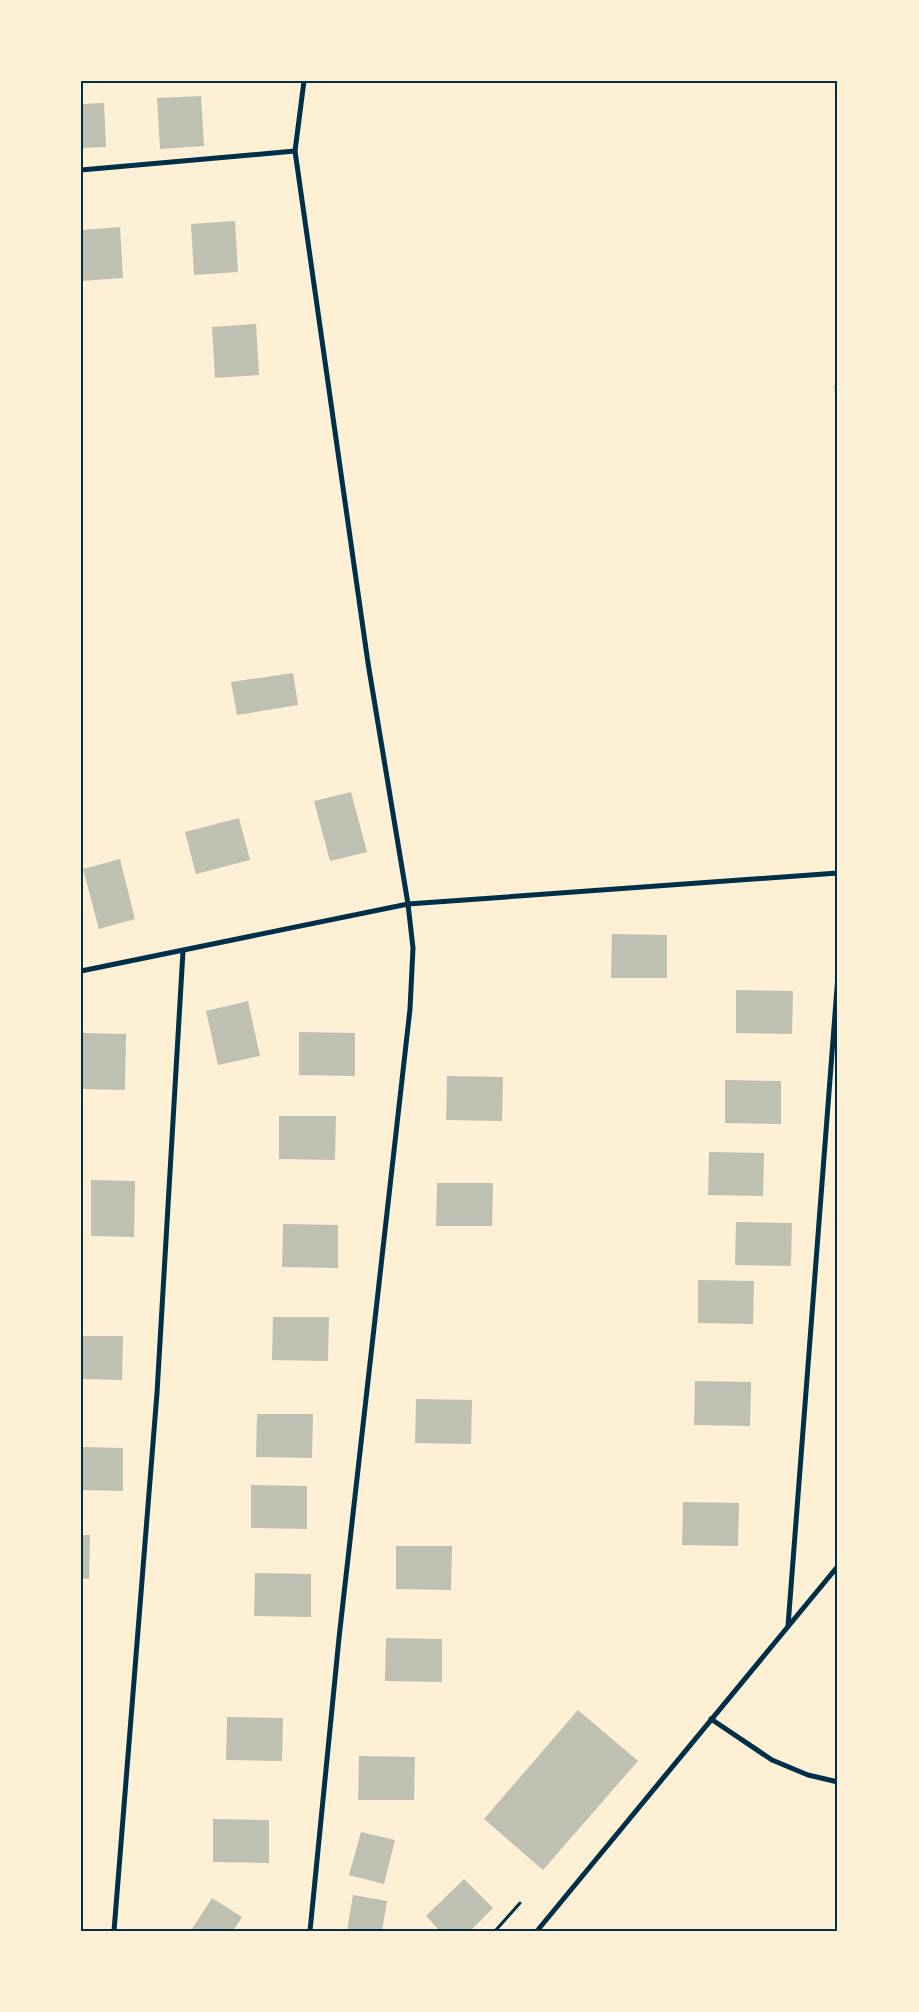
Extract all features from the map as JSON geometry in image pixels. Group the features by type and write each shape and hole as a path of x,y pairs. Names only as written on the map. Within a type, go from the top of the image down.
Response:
{"street":[{"path":"304,81 295,151 368,664 408,904 413,948 410,1009 339,1638 310,1931"},
{"path":"81,170 295,151"},
{"path":"81,971 408,904 838,873"},
{"path":"114,1931 157,1393 183,951"},
{"path":"788,1626 838,975"},
{"path":"536,1931 838,1566"},
{"path":"712,1719 772,1760 808,1775 838,1782"}],"path":[{"path":"495,1931 520,1903"}],"building":[{"path":"201,96 204,146 160,149 157,98"},
{"path":"104,103 106,147 81,148 81,104"},
{"path":"235,221 238,272 194,275 191,224"},
{"path":"120,227 123,278 81,281 81,230"},
{"path":"256,324 259,375 215,378 212,327"},
{"path":"834,385 838,385 838,410 836,410"},
{"path":"293,673 298,705 237,715 231,682"},
{"path":"351,792 367,852 330,861 314,801"},
{"path":"239,818 250,860 196,874 185,832"},
{"path":"120,859 135,919 99,929 83,869"},
{"path":"612,934 667,935 667,978 611,978"},
{"path":"736,990 793,991 792,1034 736,1033"},
{"path":"248,1001 260,1056 218,1065 206,1011"},
{"path":"299,1032 355,1033 355,1076 299,1075"},
{"path":"83,1033 126,1034 125,1090 82,1089"},
{"path":"447,1076 503,1077 502,1121 446,1120"},
{"path":"725,1080 781,1081 781,1124 725,1123"},
{"path":"279,1116 336,1116 335,1160 279,1159"},
{"path":"709,1152 764,1153 763,1196 708,1195"},
{"path":"91,1180 135,1181 134,1237 91,1236"},
{"path":"437,1183 493,1183 492,1226 436,1226"},
{"path":"736,1222 792,1223 791,1266 735,1265"},
{"path":"283,1224 338,1225 338,1268 282,1267"},
{"path":"698,1280 754,1281 753,1324 698,1323"},
{"path":"273,1317 329,1317 328,1361 272,1360"},
{"path":"81,1336 123,1336 122,1380 81,1379"},
{"path":"695,1381 751,1382 750,1426 694,1425"},
{"path":"416,1399 472,1400 471,1444 415,1443"},
{"path":"257,1414 313,1414 312,1458 256,1457"},
{"path":"81,1447 123,1448 123,1491 81,1490"},
{"path":"251,1485 307,1486 307,1529 251,1528"},
{"path":"683,1502 739,1503 738,1546 682,1545"},
{"path":"81,1535 90,1535 89,1579 81,1578"},
{"path":"396,1546 452,1546 451,1590 396,1589"},
{"path":"255,1573 311,1574 311,1617 254,1616"},
{"path":"386,1638 442,1639 442,1682 385,1681"},
{"path":"578,1710 638,1761 543,1870 484,1819"},
{"path":"227,1717 283,1718 282,1761 226,1760"},
{"path":"359,1756 415,1757 414,1800 358,1800"},
{"path":"213,1819 269,1820 269,1863 213,1862"},
{"path":"361,1832 395,1840 384,1884 349,1875"},
{"path":"464,1879 493,1908 470,1931 440,1931 426,1916"},
{"path":"353,1895 387,1901 382,1931 347,1931"},
{"path":"212,1898 242,1917 233,1931 192,1929"}]}
